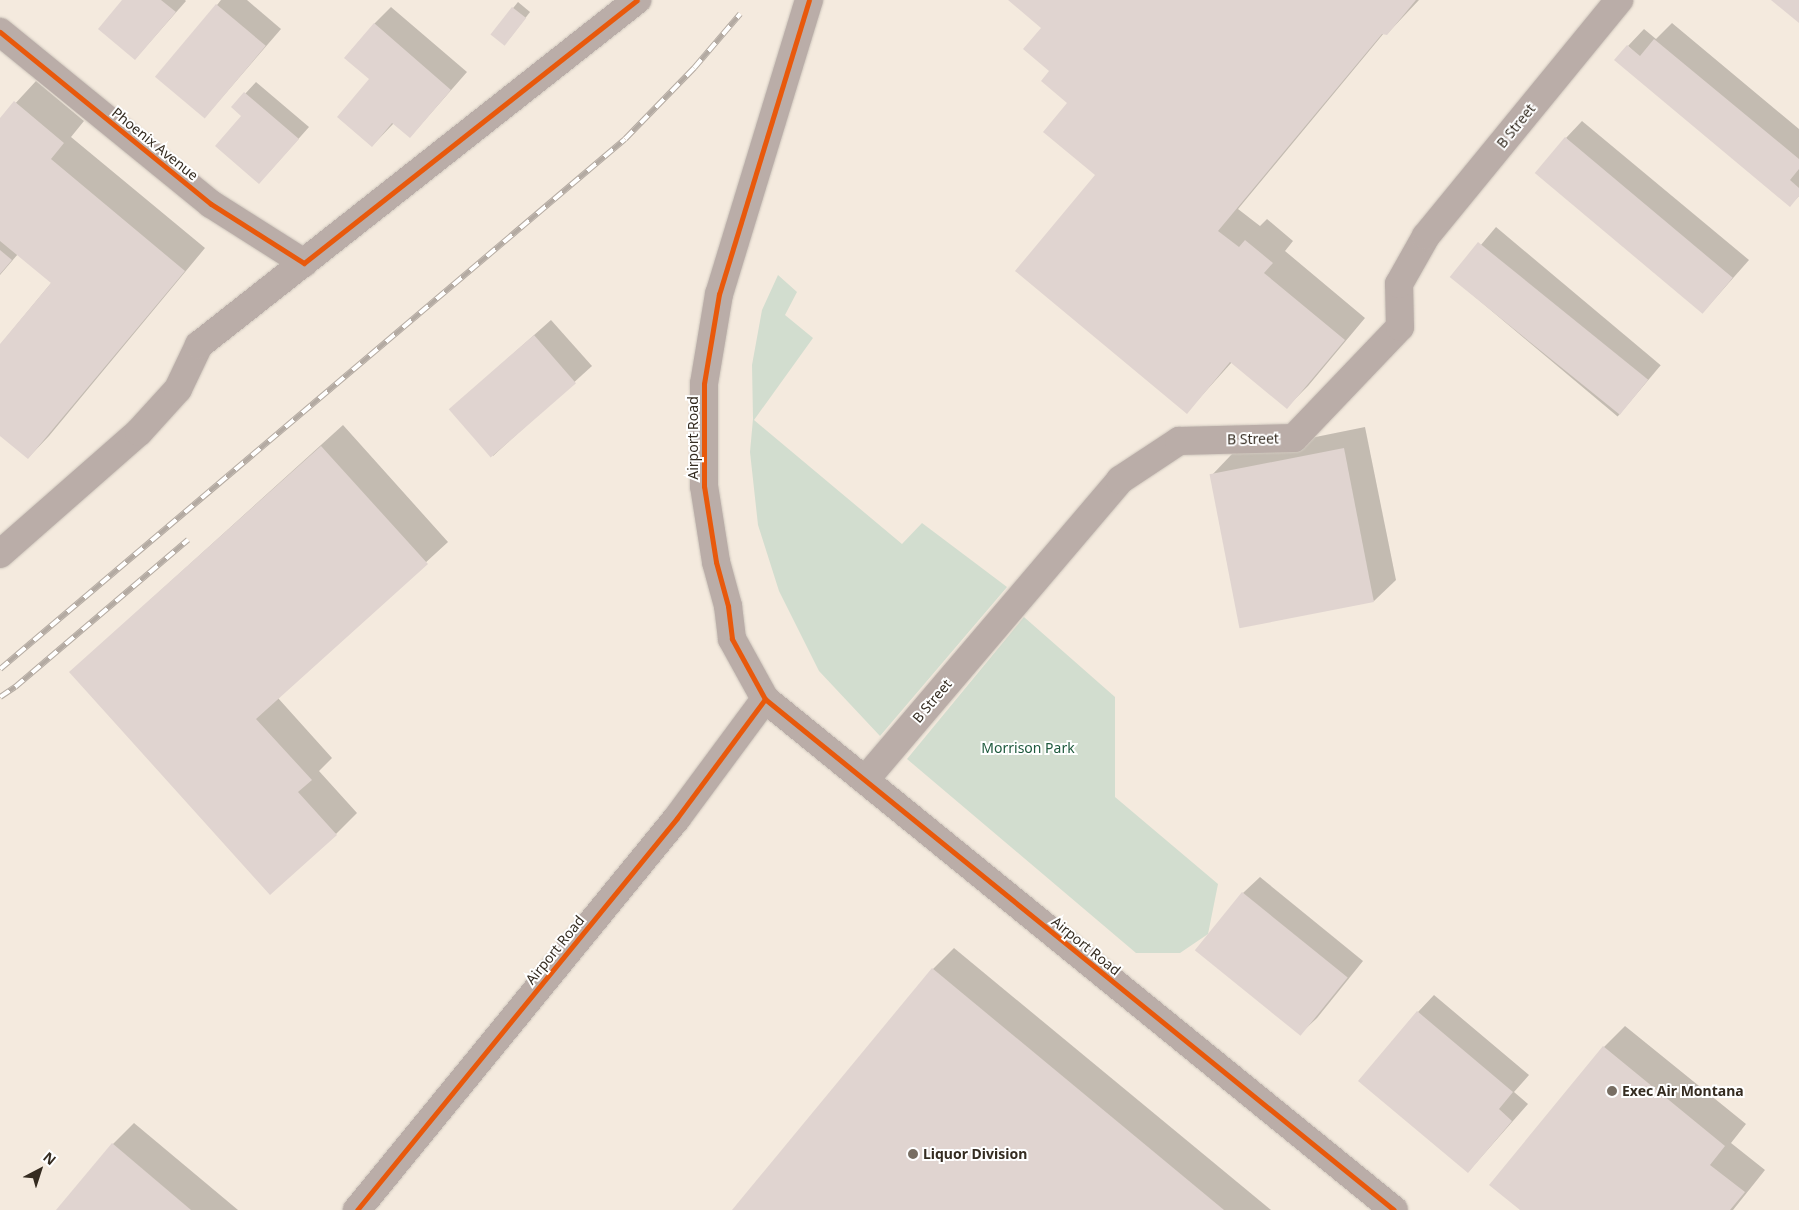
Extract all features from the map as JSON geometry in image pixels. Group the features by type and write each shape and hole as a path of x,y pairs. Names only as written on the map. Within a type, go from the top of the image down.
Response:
{"street":[{"path":"0,554 139,432 178,389 199,345 637,0"},
{"name":"Airport Road","path":"809,0 719,294 704,384 704,486 716,562 728,606 732,639 765,699 1394,1210"},
{"name":"B Street","path":"865,780 1120,480 1178,441 1294,438 1400,327 1399,284 1426,236 1619,0"},
{"name":"Phoenix Avenue","path":"0,32 211,204 304,263"},
{"name":"Airport Road","path":"357,1210 677,818 765,699"}],"green space":[{"path":"778,275 797,292 785,315 813,338 754,420 902,544 922,523 1007,587 880,736 819,671 779,591 758,525 750,452 753,419 752,365 762,310"},
{"name":"Morrison Park","path":"1024,617 1115,697 1115,797 1218,884 1208,934 1180,953 1136,953 907,759"}],"building":[{"path":"122,0 161,0 176,12 135,60 98,29"},
{"path":"1008,0 1416,0 1387,35 1382,34 1218,231 1239,247 1245,240 1273,263 1264,273 1345,340 1287,409 1230,362 1187,414 1015,271 1095,175 1043,132 1067,103 1041,81 1049,71 1023,49 1041,28"},
{"path":"1771,0 1799,0 1799,23"},
{"path":"216,4 266,46 205,119 155,77"},
{"path":"512,7 526,18 505,46 490,35"},
{"path":"374,23 451,90 410,138 392,123 372,147 337,117 369,79 344,58"},
{"path":"1654,39 1799,159 1799,169 1790,180 1799,188 1799,196 1790,207 1614,60 1627,45 1640,56"},
{"path":"244,92 299,139 259,184 215,146 241,116 231,107"},
{"path":"14,101 64,143 51,159 185,271 28,459 0,436 0,344 51,283 0,241 0,118"},
{"path":"1565,137 1733,278 1703,314 1535,173"},
{"path":"1478,242 1648,380 1620,415 1450,277"},
{"path":"0,250 12,260 0,274"},
{"path":"534,335 576,383 491,457 449,409"},
{"path":"321,446 428,564 256,719 312,780 298,792 337,835 270,895 69,672"},
{"path":"1344,448 1374,602 1239,628 1210,474"},
{"path":"1242,892 1348,978 1300,1036 1195,950"},
{"path":"932,968 1224,1210 732,1210"},
{"path":"1417,1011 1513,1092 1499,1109 1512,1121 1468,1173 1358,1081"},
{"name":"Exec Air Montana","path":"1603,1046 1725,1146 1710,1165 1745,1192 1730,1210 1520,1210 1489,1185"},
{"path":"112,1143 191,1210 56,1210"}],"railway":[{"path":"0,669 625,139 694,68 740,14"},
{"path":"0,697 15,687 188,540"}],"cycle path":[{"path":"0,32 211,204 304,263 637,0"},
{"path":"809,0 719,294 704,384 704,486 716,562 728,606 732,639 765,699 1394,1210"},
{"path":"357,1210 677,818 765,699"}],"place":[{"name":"Exec Air Montana","path":"1612,1091"},
{"name":"Liquor Division","path":"913,1154"}]}
